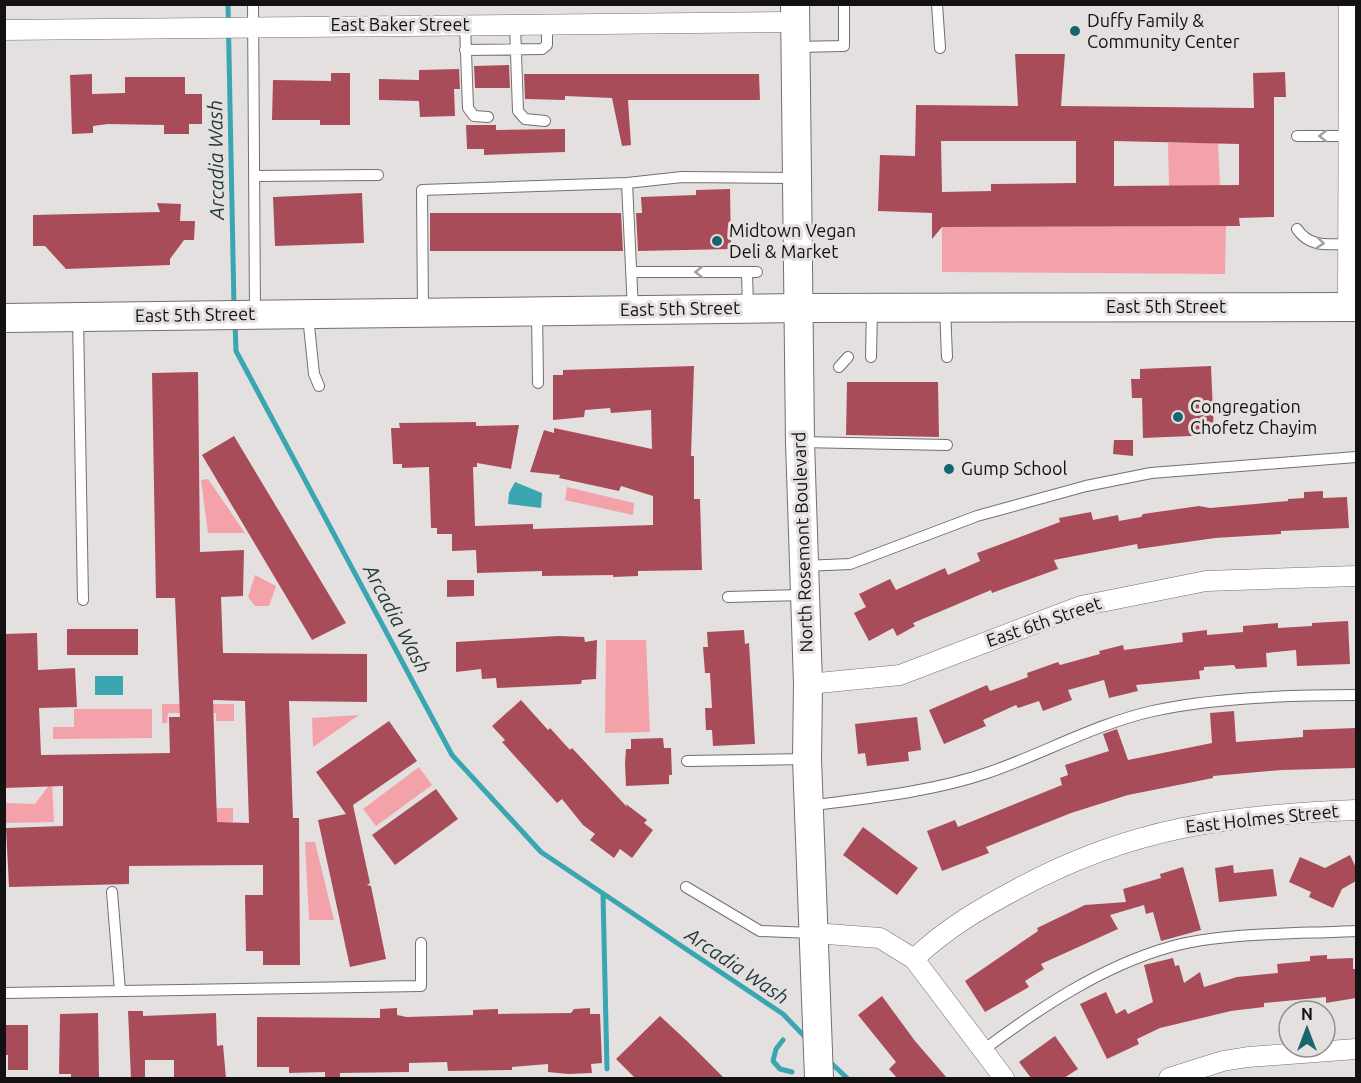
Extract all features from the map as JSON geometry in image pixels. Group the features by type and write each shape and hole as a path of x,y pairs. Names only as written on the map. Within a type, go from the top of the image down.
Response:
{"street":[{"path":"1348,4 1353,31 1349,136 1353,160 1349,244 1352,307"},
{"name":"East Baker Street","path":"4,30 547,24 796,24"},
{"name":"North Rosemont Boulevard","path":"796,24 800,442 808,684 807,759 819,1078"},
{"name":"East 5th Street","path":"4,318 748,308 1352,307"},
{"name":"East 6th Street","path":"808,684 900,675 1081,606 1206,581 1356,576"},
{"name":"East Holmes Street","path":"914,959 932,942 991,902 1052,870 1112,845 1205,822 1356,810"},
{"path":"814,933 880,938 914,959 1004,1078"},
{"path":"1169,1078 1223,1061 1248,1057 1356,1049"}],"lane":[{"path":"250,314 254,176 253,4"},
{"path":"796,24 844,46 844,4"},
{"path":"938,4 940,48"},
{"path":"465,50 546,47 547,24"},
{"path":"465,25 468,108 474,116 488,117"},
{"path":"515,25 519,114 525,119 545,121"},
{"path":"1297,136 1349,136"},
{"path":"254,176 378,175"},
{"path":"423,312 422,190 627,183 682,177 797,178"},
{"path":"627,183 633,310"},
{"path":"1297,229 1303,238 1312,243 1349,244"},
{"path":"631,272 752,272 748,308"},
{"path":"871,357 872,307"},
{"path":"945,307 947,357"},
{"path":"537,311 538,383"},
{"path":"308,314 314,374 319,386"},
{"path":"78,317 83,600"},
{"path":"839,367 848,357"},
{"path":"800,442 947,444"},
{"path":"804,566 850,564 977,516 1086,486 1151,473 1356,457"},
{"path":"728,597 805,595"},
{"path":"809,806 953,782 988,772 1105,725 1153,711 1304,695 1356,695"},
{"path":"687,761 807,759"},
{"path":"686,887 760,931 814,933"},
{"path":"112,892 120,991"},
{"path":"982,1051 1039,1010 1096,977 1169,947 1210,940 1356,931"},
{"path":"4,993 421,986 421,943"}],"shaded area":[{"path":"1168,143 1218,143 1220,186 1169,186"},
{"path":"1226,226 1225,274 942,272 942,227"},
{"path":"208,479 245,533 208,533 201,480"},
{"path":"567,487 634,503 633,515 565,500"},
{"path":"255,575 276,586 269,606 255,606 248,597"},
{"path":"606,640 646,640 650,732 605,733"},
{"path":"162,704 234,704 234,721 216,721 216,713 168,713 167,723 162,723"},
{"path":"74,709 152,709 152,738 53,739 53,727 74,727"},
{"path":"359,715 313,747 312,718"},
{"path":"419,767 432,785 376,826 363,809"},
{"path":"52,781 54,822 5,823 5,803 35,804"},
{"path":"233,808 233,822 149,823 148,809"},
{"path":"305,842 315,842 334,920 309,920"}],"water":[{"path":"515,482 542,493 541,508 508,504 509,493"},
{"path":"95,676 123,676 123,695 95,695"}],"building":[{"path":"1015,54 1065,54 1061,106 1254,108 1253,73 1285,72 1286,97 1274,97 1274,217 1239,218 1240,226 942,227 932,239 932,213 878,211 880,155 915,156 916,105 1018,106","holes":["941,141 1076,141 1076,183 991,184 991,191 942,192","1114,141 1239,144 1239,185 1114,186"]},
{"path":"509,65 510,88 475,88 474,66"},
{"path":"459,69 460,89 454,89 455,116 420,117 419,101 379,100 379,79 419,80 419,70"},
{"path":"331,73 350,73 350,125 320,125 320,120 272,120 273,80 331,81"},
{"path":"92,74 92,94 125,93 125,77 185,77 185,94 202,94 202,124 189,124 189,134 164,134 164,125 108,124 93,126 93,133 72,134 70,75"},
{"path":"524,74 759,74 760,100 628,100 631,145 622,146 612,98 565,96 565,100 525,99"},
{"path":"466,125 496,125 496,130 565,129 565,152 484,155 484,149 467,149"},
{"path":"730,189 731,249 638,251 636,213 642,213 641,197 696,195 696,190"},
{"path":"362,193 364,243 275,246 273,197"},
{"path":"157,203 181,204 180,221 195,221 194,240 184,240 170,259 170,265 66,269 45,246 33,246 33,215 160,212"},
{"path":"430,213 621,213 623,251 430,251"},
{"path":"694,366 691,456 694,456 694,499 700,499 702,570 638,571 638,576 613,577 613,575 542,576 542,571 477,573 476,550 452,551 452,534 437,534 437,528 431,528 429,467 402,468 402,464 393,464 391,428 400,428 399,423 476,422 476,426 519,425 511,469 477,463 477,467 473,467 475,526 533,524 533,529 653,525 653,496 621,486 619,491 559,478 560,475 530,472 544,430 554,433 554,428 652,449 651,410 611,413 610,408 585,410 584,417 553,420 553,375 563,375 563,370"},
{"name":"Congregation Chofetz Chayim","path":"1211,366 1214,435 1143,438 1142,398 1132,398 1131,379 1140,379 1140,369"},
{"path":"198,372 200,552 244,550 243,596 221,597 223,653 367,654 367,702 289,701 293,818 299,818 300,965 263,965 263,951 246,951 245,895 263,895 263,865 129,866 129,884 9,887 6,828 63,826 63,786 4,788 4,634 37,633 38,670 75,668 77,707 39,708 41,755 170,753 169,717 180,717 175,598 156,598 152,373","holes":["213,700 245,701 249,823 217,822"]},
{"path":"847,382 938,382 939,437 846,435"},
{"path":"234,436 346,623 312,640 202,455"},
{"path":"1114,440 1133,440 1133,456 1113,454"},
{"path":"1323,491 1323,498 1347,497 1349,528 1281,531 1281,534 1215,538 1138,549 1137,544 1054,560 1058,569 992,593 991,590 913,623 915,626 897,636 893,628 869,641 854,613 866,607 859,594 890,579 896,590 945,568 948,575 980,561 977,553 1060,522 1059,518 1091,512 1093,520 1118,515 1119,521 1141,517 1143,514 1199,506 1210,508 1288,501 1288,499 1304,498 1304,492"},
{"path":"447,580 474,580 474,596 447,597"},
{"path":"1348,621 1350,664 1297,666 1296,650 1266,653 1267,667 1236,669 1234,665 1204,667 1204,670 1199,671 1200,679 1136,685 1138,691 1109,698 1104,680 1068,690 1072,700 1043,711 1039,701 1018,708 1016,705 983,720 986,726 944,744 929,710 987,685 990,691 1028,677 1027,673 1058,662 1060,665 1123,645 1124,650 1183,642 1182,633 1207,630 1207,635 1243,632 1243,626 1278,623 1278,628"},
{"path":"67,629 138,629 138,655 67,655"},
{"path":"744,630 745,644 749,643 755,744 713,746 712,730 706,730 705,708 712,708 710,673 705,673 703,647 708,647 707,632"},
{"path":"558,636 584,637 585,642 597,640 596,679 582,680 581,684 497,688 496,678 482,679 481,669 456,672 456,642"},
{"path":"521,700 548,730 550,728 570,750 572,748 627,807 626,804 647,820 644,823 653,830 632,858 620,849 614,858 590,840 595,834 583,825 562,799 557,803 502,742 505,740 492,726"},
{"path":"1234,711 1236,742 1303,737 1303,730 1356,728 1356,768 1282,770 1213,776 1213,778 1128,795 1071,813 986,847 989,853 942,871 927,831 955,820 958,827 1062,785 1060,778 1068,775 1065,765 1109,751 1103,734 1117,729 1128,760 1212,743 1210,713"},
{"path":"917,717 921,750 908,752 909,761 867,766 865,753 858,754 855,724"},
{"path":"389,721 417,761 353,805 370,883 367,885 371,886 386,959 350,967 318,820 346,814 316,772"},
{"path":"663,738 664,748 671,748 672,775 669,775 669,784 626,786 626,749 631,749 631,739"},
{"path":"436,789 458,819 395,865 372,835"},
{"path":"863,827 918,868 897,895 843,855"},
{"path":"1350,855 1356,868 1356,881 1342,889 1333,908 1309,897 1311,892 1289,882 1300,857 1325,868"},
{"path":"1233,865 1234,873 1273,869 1277,896 1219,902 1215,868"},
{"path":"1183,867 1201,930 1161,941 1153,912 1146,914 1144,905 1110,915 1118,929 1041,964 1044,969 1025,981 1029,987 985,1012 965,981 1038,931 1037,928 1085,905 1126,902 1123,889 1161,878 1160,874"},
{"path":"1327,955 1327,959 1353,958 1353,969 1356,969 1356,998 1337,1001 1337,999 1326,999 1326,997 1277,999 1277,1002 1264,1003 1264,1007 1231,1011 1160,1028 1137,1039 1139,1044 1107,1059 1080,1004 1106,992 1116,1014 1125,1009 1128,1014 1153,1002 1144,965 1173,958 1175,966 1179,965 1184,983 1200,972 1204,987 1237,977 1278,973 1277,964 1310,961 1310,956"},
{"path":"882,996 915,1041 947,1078 897,1078 889,1069 896,1062 858,1015"},
{"path":"397,1008 397,1015 407,1017 473,1015 473,1010 498,1009 498,1014 571,1013 574,1009 590,1008 590,1014 600,1014 602,1063 591,1064 592,1073 568,1074 548,1072 548,1064 512,1067 512,1070 448,1071 447,1062 409,1063 409,1072 340,1073 340,1078 325,1078 325,1072 289,1073 289,1067 257,1067 257,1017 380,1018 380,1009"},
{"path":"128,1011 143,1011 143,1016 216,1013 217,1046 223,1045 226,1078 174,1078 174,1060 145,1060 145,1078 131,1078"},
{"path":"98,1013 99,1078 71,1078 71,1074 59,1074 60,1014"},
{"path":"660,1016 724,1078 635,1078 616,1059"},
{"path":"5,1025 28,1025 28,1070 8,1070 8,1055 4,1055"},
{"path":"1055,1036 1078,1069 1064,1078 1031,1078 1019,1062"}],"waterway":[{"name":"Arcadia Wash","path":"228,4 234,307"},
{"name":"Arcadia Wash","path":"235,322 236,351 452,755 541,852 783,1014 807,1039"},
{"path":"603,894 607,1069"},
{"path":"783,1040 776,1049 773,1061 780,1069 792,1072"},
{"name":"Arcadia Wash","path":"829,1061 847,1078"}],"place":[{"name":"Duffy Family & Community Center","path":"1075,31"},
{"name":"Midtown Vegan Deli & Market","path":"717,241"},
{"name":"Congregation Chofetz Chayim","path":"1178,417"},
{"name":"Gump School","path":"949,469"}]}
